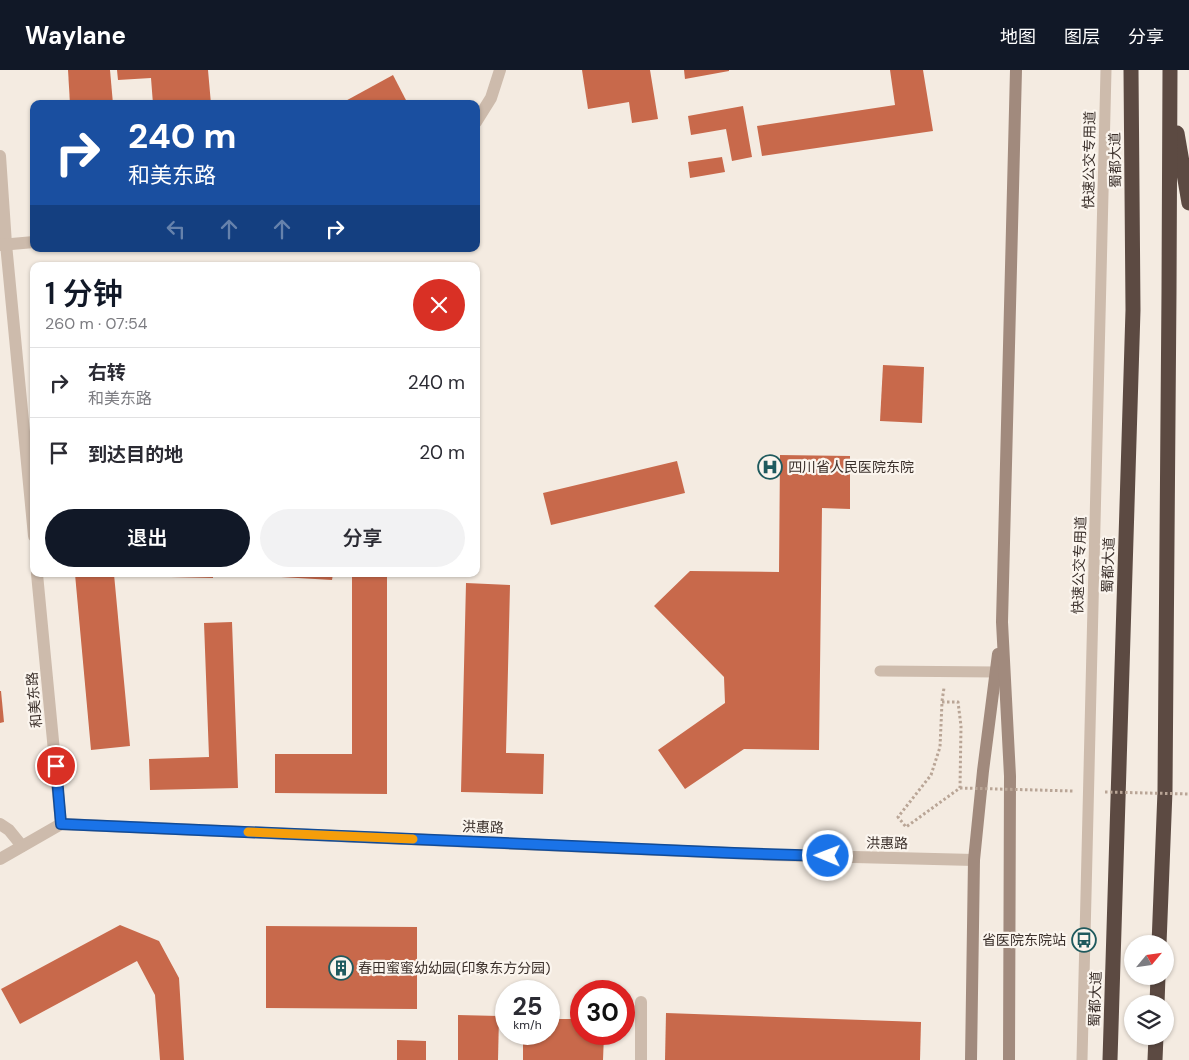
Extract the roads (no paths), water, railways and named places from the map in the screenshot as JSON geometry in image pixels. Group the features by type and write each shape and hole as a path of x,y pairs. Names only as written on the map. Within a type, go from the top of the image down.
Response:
{"highway":[{"name":"蜀都大道","path":"1110,1060 1133,310 1131,70"},
{"path":"1159,935 1165,791 1170,70"},
{"path":"1170,92 1189,203"},
{"path":"1155,1060 1156,1045"}],"main road":[{"path":"1009,1060 1010,776 1002,622 1016,70"},
{"path":"971,1060 974,860 1002,622"}],"street":[{"path":"480,116 491,98 500,70"},
{"path":"0,156 3,244 30,498"},
{"path":"3,244 30,242"},
{"name":"和美东路","path":"37,577 61,824"},
{"path":"0,824 9,830 22,846"},
{"path":"0,859 61,824"},
{"name":"洪惠路","path":"61,824 764,855 974,860"},
{"path":"641,1002 641,1060"}],"lane":[{"name":"快速公交专用道","path":"1082,1060 1106,70"},
{"path":"880,671 996,672"}],"place":[{"name":"四川省人民医院东院","path":"770,467"},
{"name":"省医院东院站","path":"1084,940"},
{"name":"春田蜜蜜幼幼园(印象东方分园)","path":"341,968"}]}
